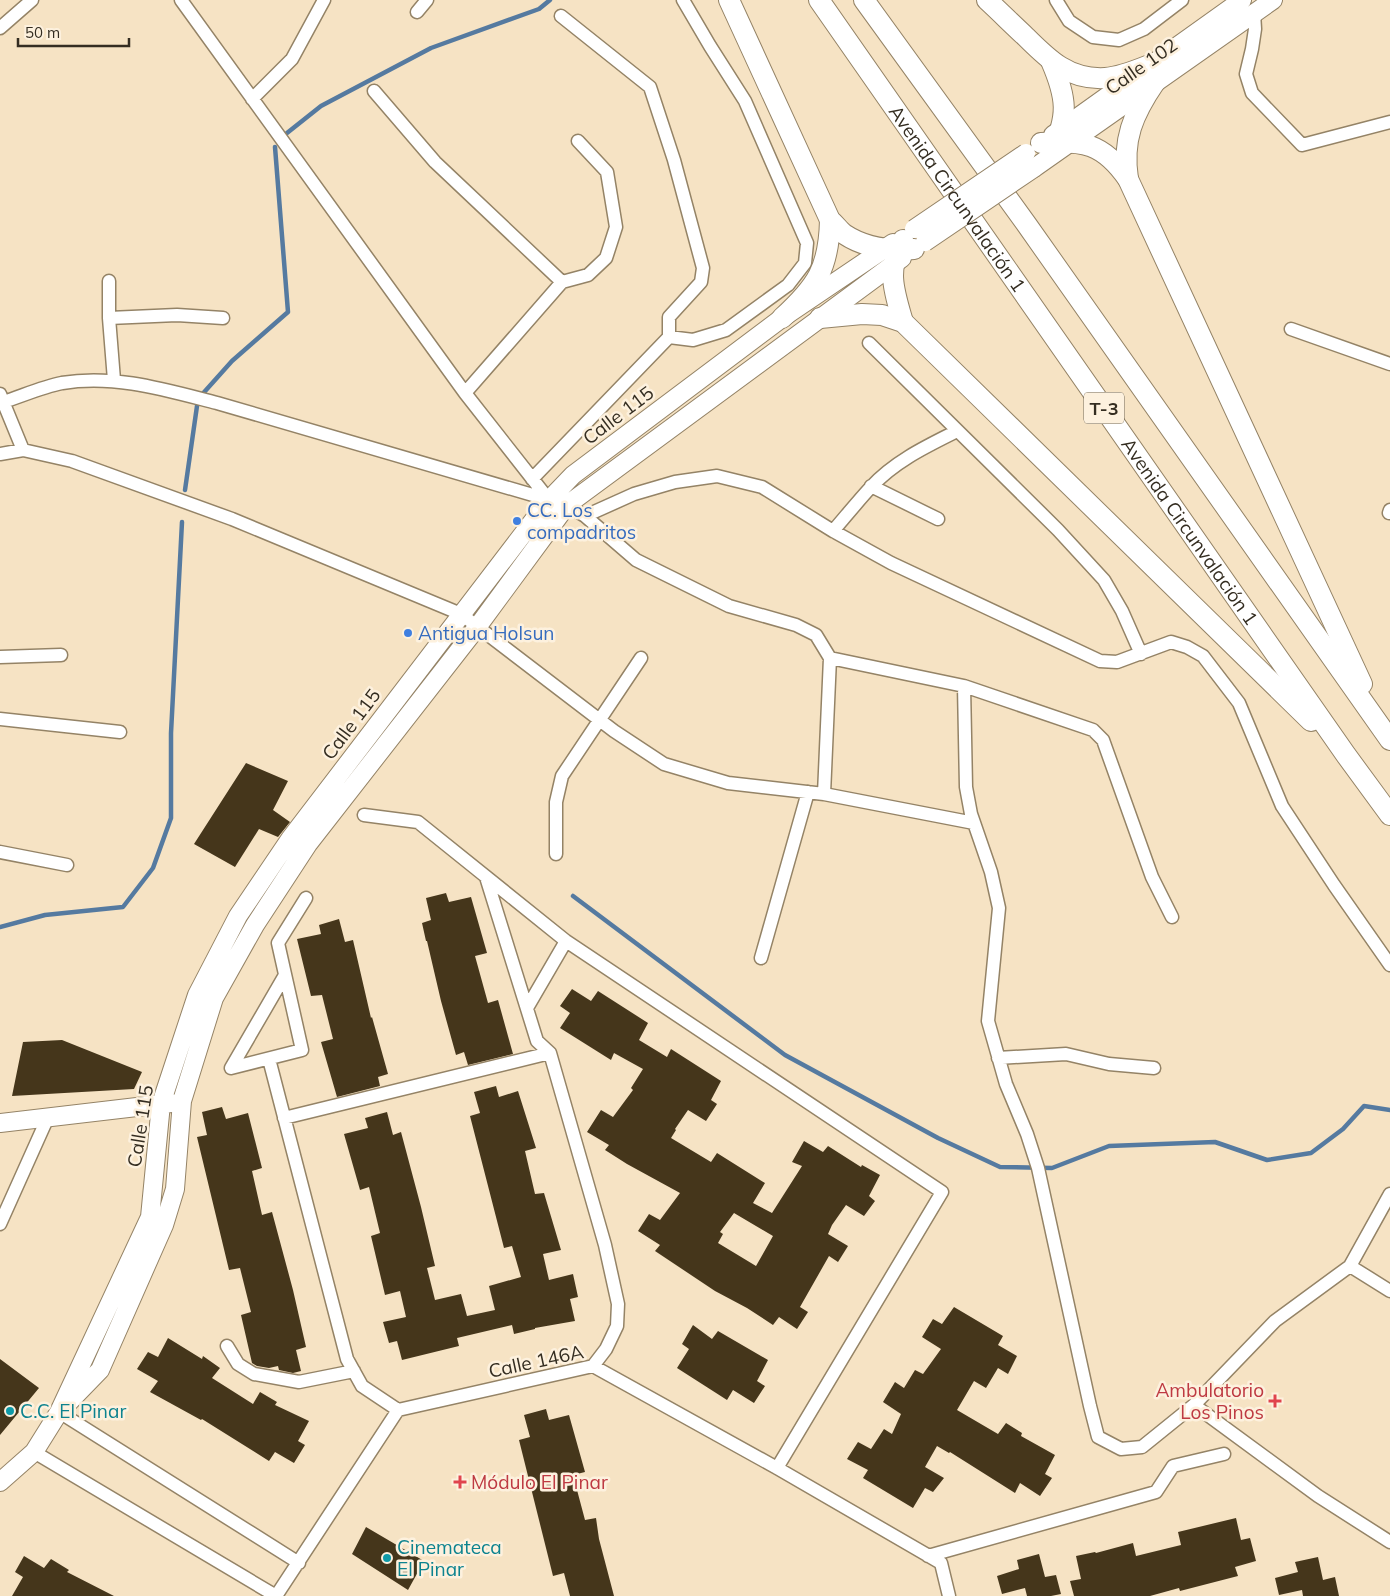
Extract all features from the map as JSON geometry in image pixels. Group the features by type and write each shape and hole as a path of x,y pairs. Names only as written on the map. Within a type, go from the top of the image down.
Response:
{"main road":[{"path":"729,0 830,220 844,234 871,247 905,246 895,294 903,322"},
{"name":"Avenida Circunvalación 1","path":"819,0 1346,755 1390,815"},
{"name":"Avenida Circunvalación 1","path":"864,0 1021,217 1386,734"},
{"path":"987,0 1051,61 1067,71 1085,77 1104,78 1154,73 1129,131 1126,149 1128,179"},
{"name":"Calle 102","path":"905,246 1248,7 1273,0"},
{"path":"1051,61 1060,83 1064,102 1048,148 1084,143 1110,157 1128,179 1386,734"},
{"path":"782,318 804,298 819,277 830,243 830,220"},
{"name":"Calle 115","path":"0,1482 34,1452 59,1412 150,1217 161,1104 197,995 238,916 290,839 549,500 572,475 782,318 905,246"},
{"name":"Calle 115","path":"59,1412 100,1370 164,1225 175,1189 182,1101 214,998 255,925 308,844 478,626 567,505 820,318 905,246"},
{"path":"820,318 862,314 882,315 903,322 1346,755"},
{"path":"0,1123 182,1101"}],"street":[{"path":"0,28 32,0"},
{"path":"181,0 465,393 549,500"},
{"path":"252,99 292,59 324,0"},
{"path":"417,12 427,0"},
{"path":"669,337 693,340 726,330 788,285 805,263 807,243 745,101 683,0"},
{"path":"1056,0 1069,21 1093,37 1119,40 1144,29 1182,0"},
{"path":"1248,7 1255,29 1246,74 1252,93 1302,145 1390,122"},
{"path":"532,479 669,337 669,317 701,282 704,268 674,160 650,87 561,16"},
{"path":"374,91 435,162 562,282"},
{"path":"465,393 562,282 588,275 606,258 616,227 607,172 578,141"},
{"path":"110,281 114,380"},
{"path":"110,318 177,315 223,318"},
{"path":"1291,329 1390,364"},
{"path":"869,342 1058,530 1104,580 1122,611 1141,654"},
{"path":"23,450 1,398 61,383 114,380 216,403 567,505 585,516 636,560 729,606 796,625 816,635 830,658 824,794"},
{"path":"833,531 872,486 888,471 916,451 957,430"},
{"path":"0,454 23,450 72,461 232,519 461,614 599,719 664,764 728,783 824,794 974,823"},
{"path":"585,516 634,494 675,482 717,476 762,487 833,531 891,563 1100,661 1117,662 1171,642 1187,647 1203,656 1239,703 1282,806 1390,965"},
{"path":"872,486 938,519"},
{"path":"0,657 61,655"},
{"path":"556,854 556,802 562,776 641,658"},
{"path":"830,658 964,686 1093,730 1103,740 1152,877 1172,917"},
{"path":"964,686 966,787 974,823 991,872 999,908 988,1021 1006,1084 1027,1134 1038,1168 1098,1437 1121,1449 1142,1447 1194,1405 1275,1321 1350,1266 1390,1194"},
{"path":"0,719 120,732"},
{"path":"761,958 808,792"},
{"path":"364,815 418,822 566,941 942,1192 777,1468"},
{"path":"0,852 67,865"},
{"path":"486,877 537,1040 550,1053 605,1245 618,1304 617,1326 606,1349 593,1366"},
{"path":"285,975 231,1068 302,1050 278,943 306,898"},
{"path":"527,1008 566,941"},
{"path":"284,1118 550,1053"},
{"path":"998,1058 1066,1054 1109,1064 1154,1068"},
{"path":"34,1452 276,1596 398,1410 362,1386 348,1359 269,1058"},
{"path":"0,1224 48,1117"},
{"path":"1350,1266 1390,1291"},
{"path":"228,1346 238,1364 254,1374 299,1382 354,1371"},
{"name":"Calle 146A","path":"398,1410 593,1366 777,1468 941,1563 949,1596"},
{"path":"1194,1405 1318,1496 1390,1542"},
{"path":"59,1412 299,1562"},
{"path":"928,1556 1156,1492 1173,1466 1224,1454"}],"building":[{"path":"246,763 288,781 273,810 290,822 278,837 259,829 235,867 194,844"},
{"path":"446,893 449,902 471,897 487,953 475,956 488,1003 498,1000 513,1054 468,1065 464,1052 456,1055 422,923 431,920 426,898"},
{"path":"339,919 345,942 353,940 371,1018 388,1074 378,1077 380,1086 337,1097 321,1042 333,1039 322,995 311,996 297,939 321,934 319,925"},
{"path":"572,989 591,1001 598,991 648,1023 639,1040 667,1057 671,1049 721,1081 711,1100 717,1104 706,1121 688,1110 671,1138 711,1162 717,1153 765,1183 753,1203 772,1213 802,1166 792,1162 804,1141 823,1152 828,1146 861,1167 862,1165 880,1175 869,1196 875,1201 864,1216 846,1205 832,1225 828,1234 848,1246 838,1262 829,1256 800,1307 808,1312 797,1329 779,1317 773,1325 747,1308 715,1291 655,1251 660,1245 638,1231 649,1214 660,1220 680,1193 605,1150 609,1145 587,1132 601,1110 613,1117 633,1090 631,1088 643,1069 614,1053 611,1060 560,1028 570,1013 560,1006","holes":["734,1213 773,1236 756,1266 718,1243 723,1234 720,1232"]},
{"path":"62,1040 142,1072 134,1089 12,1096 23,1042"},
{"path":"496,1086 499,1097 518,1091 536,1148 525,1151 535,1194 544,1193 561,1250 543,1254 549,1280 573,1274 578,1297 570,1299 575,1321 514,1334 512,1325 457,1338 459,1346 402,1360 397,1341 389,1343 383,1322 406,1317 400,1291 385,1295 371,1236 380,1233 369,1187 360,1190 344,1134 368,1128 365,1118 387,1112 393,1135 401,1132 421,1207 435,1266 427,1268 435,1300 461,1294 467,1316 495,1310 489,1286 521,1277 512,1246 504,1248 470,1116 480,1113 474,1092"},
{"path":"222,1107 226,1119 248,1113 262,1168 252,1171 262,1215 272,1212 306,1347 296,1350 301,1371 293,1373 279,1370 278,1366 269,1368 252,1363 241,1315 251,1312 240,1268 229,1270 197,1137 207,1135 202,1112"},
{"path":"954,1307 1003,1336 998,1345 1017,1356 1008,1374 998,1368 986,1388 974,1381 957,1410 998,1434 1006,1423 1022,1433 1021,1436 1055,1455 1045,1474 1052,1478 1040,1496 1020,1483 1015,1493 950,1452 937,1446 925,1467 944,1478 933,1492 925,1488 913,1508 863,1478 868,1470 847,1459 858,1442 871,1449 884,1429 892,1434 901,1414 883,1402 895,1382 904,1388 915,1370 923,1374 941,1349 922,1337 933,1319 942,1324"},
{"path":"693,1325 712,1339 718,1331 768,1360 757,1381 765,1386 754,1403 733,1390 727,1400 677,1368 689,1349 682,1344"},
{"path":"168,1338 202,1359 203,1356 220,1368 212,1378 253,1404 260,1392 277,1402 275,1405 309,1421 298,1441 305,1445 294,1463 275,1452 269,1461 202,1419 150,1392 158,1381 137,1369 148,1352 158,1357"},
{"name":"C.C. El Pinar","path":"0,1359 39,1388 0,1435"},
{"path":"546,1409 549,1420 569,1415 585,1472 573,1475 585,1520 596,1518 599,1539 614,1596 570,1596 564,1573 553,1576 519,1440 530,1437 524,1415"},
{"path":"1236,1518 1241,1540 1250,1538 1256,1561 1235,1567 1238,1576 1180,1591 1179,1588 1150,1596 1074,1596 1070,1581 1081,1579 1076,1556 1096,1553 1133,1543 1136,1556 1181,1545 1178,1532"},
{"name":"Cinemateca El Pinar","path":"366,1527 424,1561 408,1590 352,1554"},
{"path":"1039,1554 1045,1577 1056,1575 1061,1594 1027,1596 1025,1588 1002,1594 997,1576 1019,1569 1017,1560"},
{"path":"24,1556 44,1568 51,1559 69,1570 67,1572 114,1596 12,1596 23,1577 15,1572"},
{"path":"1318,1557 1323,1580 1335,1577 1339,1596 1303,1596 1302,1590 1279,1595 1275,1578 1298,1572 1295,1562"}],"waterway":[{"path":"287,133 321,106 431,48 539,9 550,0"},
{"path":"185,490 198,399 232,361 288,312 275,147"},
{"path":"0,927 45,915 123,907 153,868 171,818 171,733 182,522"},
{"path":"573,896 785,1055 938,1138 1000,1167 1052,1168 1109,1146 1215,1142 1267,1160 1311,1153 1343,1129 1364,1106 1390,1110"}],"place":[{"name":"CC. Los compadritos","path":"517,521"},
{"name":"Antigua Holsun","path":"408,633"},
{"name":"Ambulatorio Los Pinos","path":"1275,1401"},
{"name":"C.C. El Pinar","path":"10,1411"},
{"name":"Módulo El Pinar","path":"460,1482"},
{"name":"Cinemateca El Pinar","path":"387,1558"}]}
